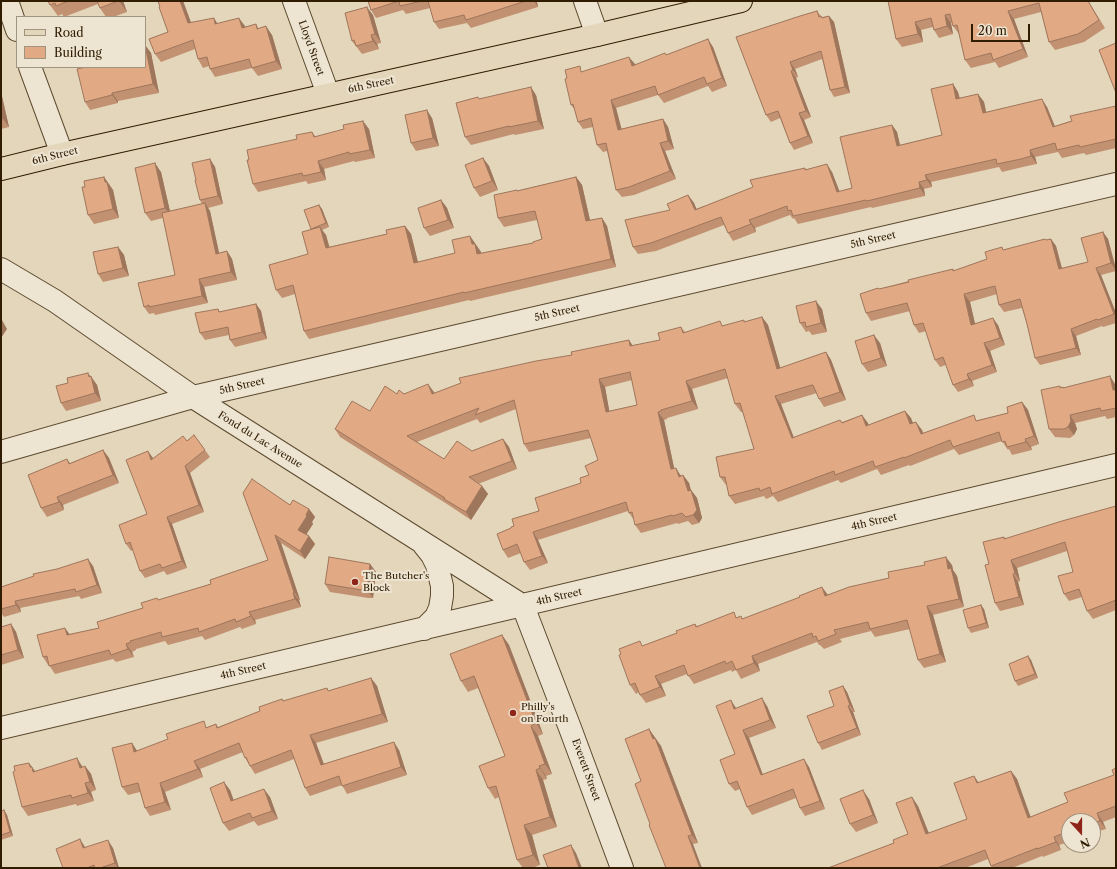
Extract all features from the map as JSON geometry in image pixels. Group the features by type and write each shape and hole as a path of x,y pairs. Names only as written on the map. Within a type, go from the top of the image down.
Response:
{"main road":[{"name":"6th Street","path":"1,169 328,94 597,35 741,1"}],"street":[{"path":"7,1 16,27"},
{"name":"Lloyd Street","path":"294,1 328,94"},
{"path":"585,1 597,35"},
{"path":"30,68 62,154"},
{"name":"5th Street","path":"1,452 193,397 1116,184"},
{"name":"Fond du Lac Avenue","path":"1,269 55,300 193,397 523,606"},
{"name":"4th Street","path":"1,728 1116,465"},
{"path":"419,540 432,555 441,576 442,586 440,608 436,617 424,629"},
{"name":"Everett Street","path":"523,606 622,868"}],"building":[{"path":"48,1 68,1 56,6 55,3 50,5"},
{"path":"97,1 118,1 100,8"},
{"path":"158,1 180,1 188,23 214,18 215,24 239,18 242,28 256,24 257,29 266,26 276,61 252,68 249,59 210,69 207,57 198,59 193,40 155,54 149,39 168,32"},
{"path":"368,1 399,1 371,10"},
{"path":"399,1 422,1 400,6"},
{"path":"428,1 526,1 466,20 464,15 434,22"},
{"path":"888,1 1088,1 1099,20 1078,34 1049,42 1039,3 1008,11 1023,49 993,60 991,53 965,60 957,25 953,26 950,14 945,15 947,26 934,30 931,18 915,22 918,34 896,39"},
{"path":"367,7 375,34 371,35 373,41 356,46 354,40 352,41 345,13"},
{"path":"817,11 819,17 821,16 822,18 829,16 845,87 830,90 821,51 790,62 793,70 791,71 806,111 799,113 808,136 790,143 778,111 766,115 736,37"},
{"path":"708,39 722,78 707,84 704,77 658,95 655,86 611,100 618,130 663,119 668,141 660,143 670,171 629,187 616,190 606,143 597,145 591,118 578,122 573,104 571,105 565,79 567,78 565,70 580,66 581,72 629,57 632,66 665,53 666,55"},
{"path":"1116,43 1116,93 1099,50"},
{"path":"146,50 153,84 112,93 112,95 85,102 77,69 146,68"},
{"path":"953,84 956,99 978,94 983,113 1042,99 1053,127 1072,121 1070,116 1116,106 1116,139 1080,147 1079,145 1057,150 1055,143 1030,150 1031,156 1021,159 997,164 996,159 925,175 927,180 919,182 920,188 867,201 793,216 791,210 788,211 787,206 749,220 751,224 728,233 721,217 651,243 633,247 625,220 670,210 667,204 688,195 695,210 753,187 750,180 805,168 805,170 827,164 837,192 852,188 840,137 892,125 897,146 942,135 931,89"},
{"path":"531,87 538,121 509,126 465,137 456,103 478,97 479,99"},
{"path":"427,110 433,138 411,143 405,115"},
{"path":"363,121 370,150 349,154 349,152 318,161 321,172 303,176 302,173 253,184 247,160 249,160 247,150 297,139 296,135 312,132 314,137 344,129 343,125"},
{"path":"483,158 492,181 474,188 465,165"},
{"path":"210,159 218,196 200,200 192,163"},
{"path":"155,163 165,208 145,213 135,168"},
{"path":"104,177 105,182 107,182 113,209 88,215 82,187 85,187 84,181"},
{"path":"576,177 586,221 602,218 611,259 464,292 304,331 293,285 276,290 269,265 308,254 302,232 320,227 326,248 387,234 386,230 405,226 414,263 455,253 452,240 470,236 472,244 475,244 477,254 533,243 542,239 535,211 498,218 494,195"},
{"path":"441,200 448,220 424,228 418,208"},
{"path":"205,203 216,254 227,251 231,272 199,279 202,296 144,307 138,283 175,275 162,213"},
{"path":"319,205 326,223 311,229 304,210"},
{"path":"1103,232 1111,263 1096,268 1114,314 1071,329 1076,348 1035,358 1020,299 999,305 995,286 964,294 971,325 993,318 1000,338 984,343 992,365 967,374 969,379 953,385 943,357 935,360 923,323 914,325 907,303 866,313 860,294 878,288 909,282 908,280 953,269 953,271 987,259 985,252 1002,247 1003,250 1045,239 1051,239 1059,269 1088,262 1081,238"},
{"path":"118,247 123,268 98,274 93,252"},
{"path":"816,301 821,323 806,327 805,322 800,323 796,306"},
{"path":"256,304 262,332 230,340 228,327 200,333 195,313 218,309 219,312"},
{"path":"762,317 777,369 826,352 840,392 819,399 812,385 775,396 792,438 840,420 842,423 862,415 866,426 905,411 910,424 916,422 921,434 974,415 976,421 1008,413 1007,407 1022,402 1034,436 1025,439 1026,442 1007,447 1005,441 1002,442 999,432 953,447 950,440 904,458 875,467 873,461 835,475 834,471 772,494 770,487 760,491 759,488 729,496 725,477 720,477 716,457 754,449 740,403 735,404 725,369 686,381 692,401 658,412 671,469 676,468 679,477 683,475 688,491 691,490 697,510 693,515 686,517 682,513 635,525 632,512 629,513 626,502 533,532 542,556 524,562 517,544 503,550 497,534 514,526 512,519 539,511 535,498 581,483 580,478 589,475 585,466 598,460 588,430 524,444 514,400 475,415 479,408 407,436 444,459 457,441 472,451 503,439 512,461 469,477 482,486 466,512 335,429 352,401 370,411 385,386 397,394 399,390 404,394 428,384 432,394 461,383 459,378 536,361 572,355 571,352 629,340 630,346 660,340 658,333 681,327 683,333 720,321 722,326 744,320 744,322","holes":["630,372 637,405 606,412 599,379"]},
{"path":"874,335 881,358 862,364 855,341"},
{"path":"88,373 89,377 91,376 95,393 61,403 56,386 68,383 67,378"},
{"path":"1110,376 1113,390 1116,390 1116,408 1101,411 1100,408 1070,415 1071,421 1068,427 1064,429 1049,429 1041,390 1060,386 1060,388 1063,388"},
{"path":"194,435 205,450 185,466 199,505 167,517 182,561 162,568 160,564 140,571 130,542 126,544 119,525 147,514 126,460 148,451 151,460 183,436 187,441"},
{"path":"103,450 113,475 57,497 59,502 41,508 28,475 67,459 69,464"},
{"path":"252,479 290,505 293,500 309,509 306,515 307,516 298,530 309,536 300,551 275,535 295,599 249,612 251,616 236,622 235,619 199,632 198,628 162,637 161,632 130,641 131,642 126,644 128,649 111,655 109,650 49,666 47,656 43,657 37,635 65,628 67,635 99,628 97,622 143,608 141,603 157,598 158,600 211,584 210,580 268,560 243,493"},
{"path":"1116,506 1116,600 1087,611 1079,589 1064,594 1058,576 1073,572 1065,542 1011,560 1019,597 995,603 985,565 989,564 983,542 1004,537 1004,539"},
{"path":"329,557 370,564 367,590 325,584"},
{"path":"946,557 948,569 951,568 959,599 927,606 940,654 918,660 907,620 870,629 868,622 834,630 836,634 818,641 816,636 813,637 812,633 752,656 754,663 736,670 732,661 726,664 725,661 688,676 684,665 655,676 660,687 640,695 635,683 630,685 619,655 621,654 619,649 640,641 642,646 677,633 676,631 695,624 696,627 734,612 736,618 741,616 742,619 822,587 825,596 849,587 889,578 888,572 925,565 924,562"},
{"path":"88,559 97,585 76,592 75,589 15,601 16,605 1,609 1,587 34,576 33,574 57,569"},
{"path":"981,605 986,623 968,628 963,610"},
{"path":"11,624 18,650 1,655 1,627"},
{"path":"502,635 536,723 531,726 545,764 539,766 540,768 536,770 550,817 524,825 533,855 517,860 496,786 488,788 479,766 505,756 474,676 461,681 450,654"},
{"path":"1028,656 1035,674 1015,681 1009,664"},
{"path":"371,678 382,714 310,735 321,765 394,742 401,767 342,786 339,776 305,788 291,750 250,766 239,743 194,761 198,769 160,783 165,802 145,808 138,783 122,787 112,748 132,743 134,752 168,739 166,734 204,721 206,728 216,724 217,728 260,711 259,707 282,699 283,701 327,688 328,691"},
{"path":"843,686 850,705 848,706 857,728 818,743 807,716 834,706 829,691"},
{"path":"762,698 770,720 743,730 761,775 804,759 820,801 800,808 793,789 747,807 737,781 729,784 720,760 735,754 716,706 731,700 734,709"},
{"path":"649,729 653,739 655,738 692,835 688,836 700,868 666,868 649,825 650,824 635,784 641,781 625,739"},
{"path":"77,758 80,768 85,766 90,782 85,783 88,793 72,798 71,795 22,807 13,772 15,771 14,766 29,763 33,772"},
{"path":"1116,768 1116,806 1097,813 1061,813 1061,834 1054,837 1056,842 991,866 985,850 937,868 828,868 894,843 893,840 908,834 896,803 912,797 926,834 967,819 954,783 974,776 977,783 1011,771 1028,818 1068,802 1064,793 1114,775 1112,770"},
{"path":"224,782 231,801 264,789 272,811 252,818 250,813 223,823 210,788"},
{"path":"863,790 873,815 850,824 840,799"},
{"path":"4,810 10,832 1,835 1,811"},
{"path":"80,839 83,848 108,840 115,863 100,868 95,868 94,865 87,868 63,868 56,849"},
{"path":"571,845 579,868 548,868 543,855"}],"place":[{"name":"The Butcher's Block","path":"355,582"},
{"name":"Philly's on Fourth","path":"513,713"}]}
